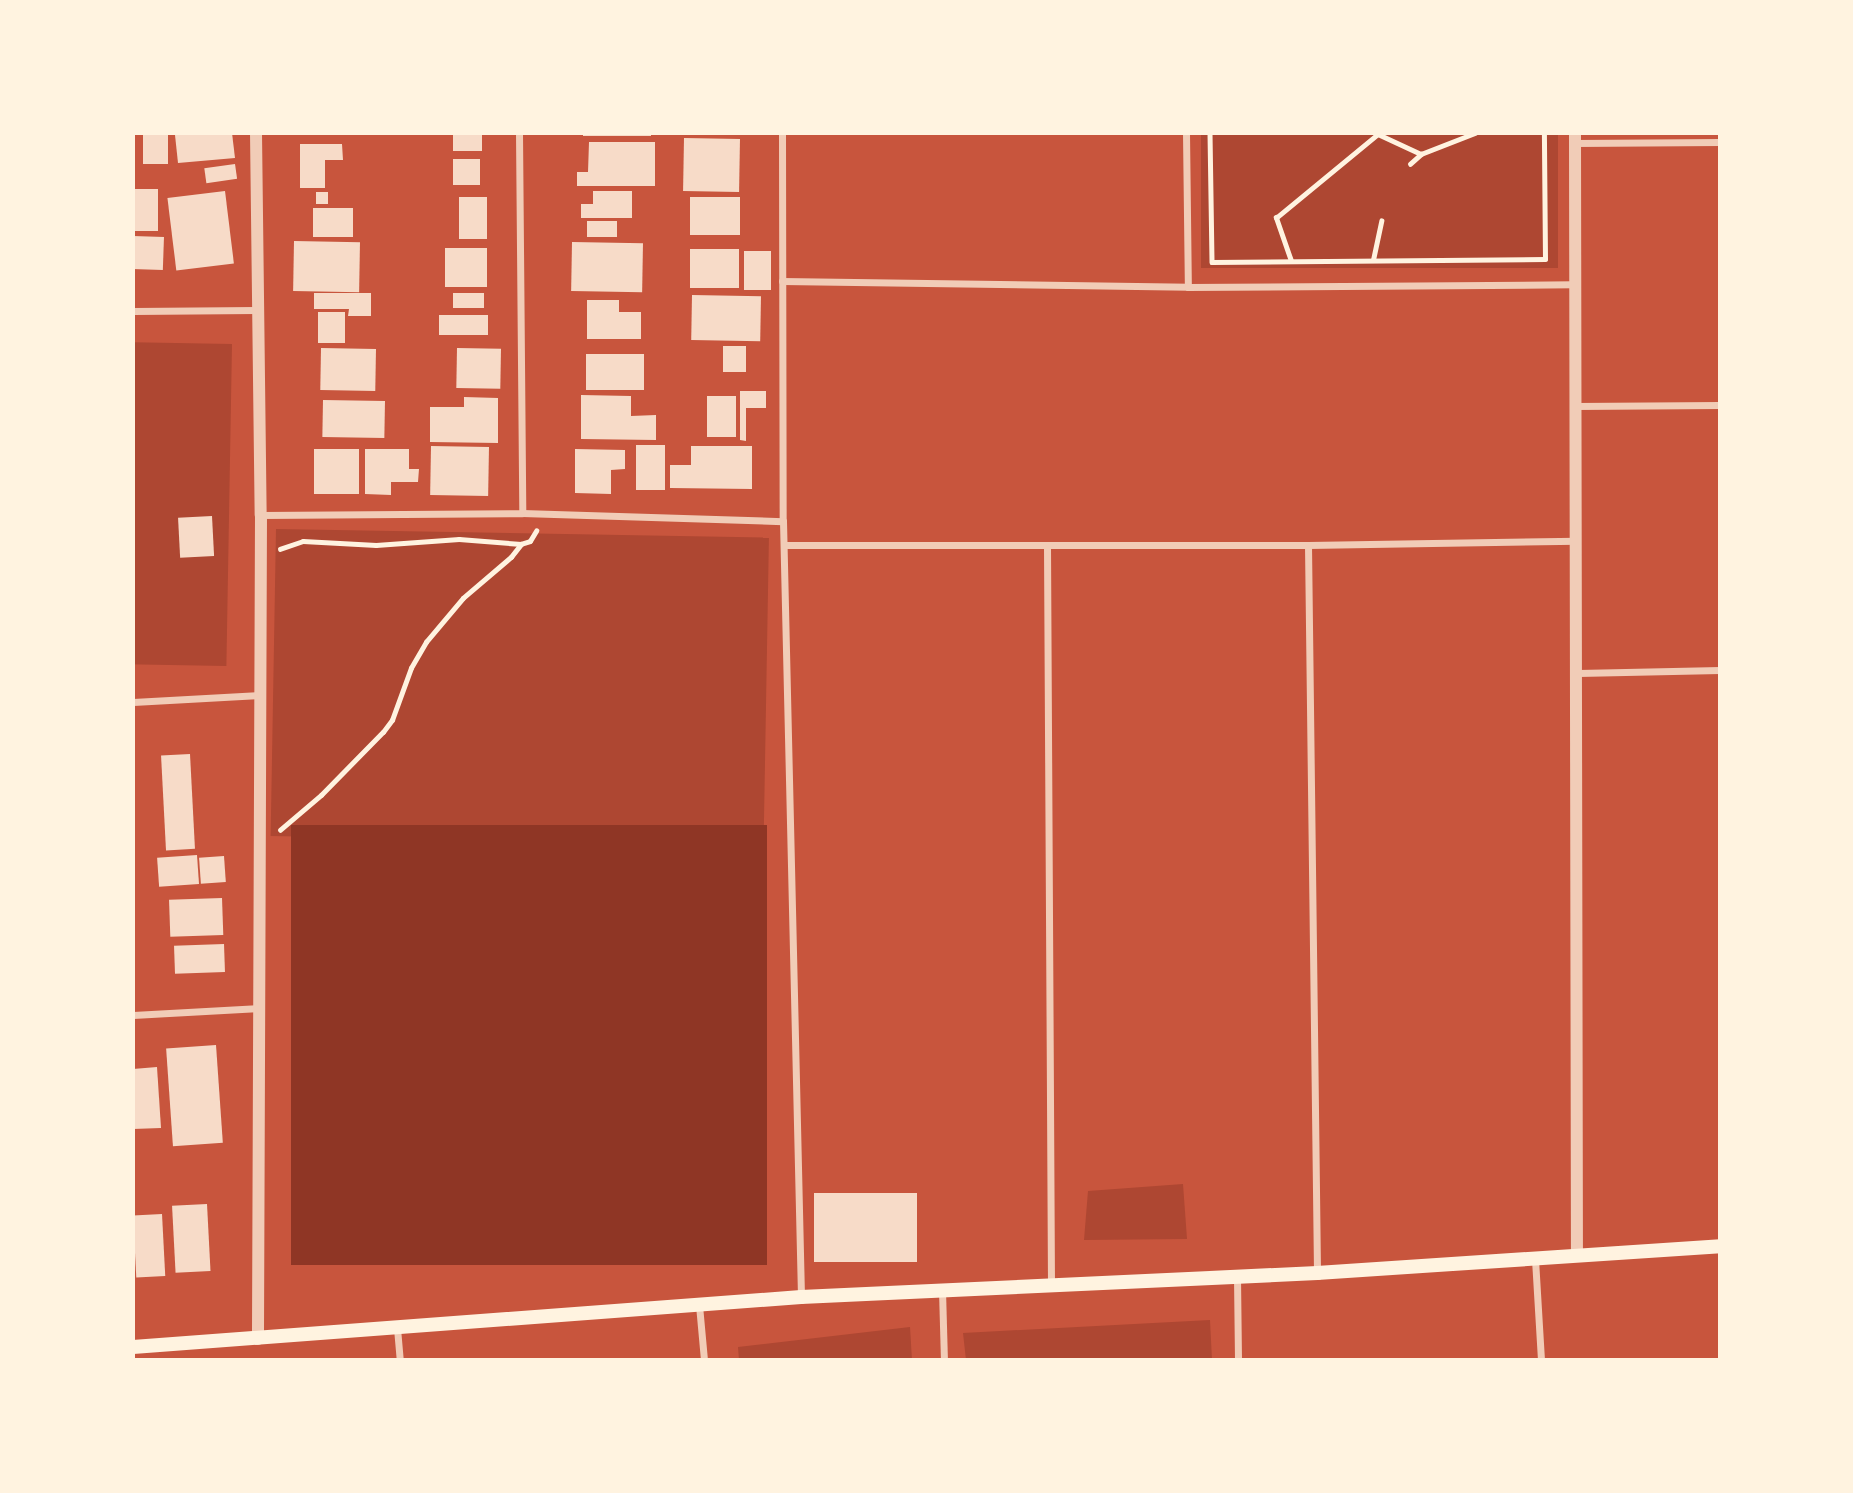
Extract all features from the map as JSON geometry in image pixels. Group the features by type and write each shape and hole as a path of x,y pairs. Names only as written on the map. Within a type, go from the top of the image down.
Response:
{"main road":[{"path":"133,1347 801,1297 1317,1273 1720,1246"}],"street":[{"path":"256,133 261,514 258,695 258,1339"},
{"path":"519,133 522,513"},
{"path":"782,133 783,521 801,1297"},
{"path":"1186,133 1188,287"},
{"path":"1577,1255 1578,673 1573,284 1575,138 1720,142"},
{"path":"782,281 1188,287 1573,284"},
{"path":"133,311 258,310"},
{"path":"1575,406 1720,405"},
{"path":"261,514 522,513 783,521"},
{"path":"784,545 1308,545 1577,541"},
{"path":"1046,545 1051,1284"},
{"path":"1308,545 1317,1273"},
{"path":"1578,673 1720,670"},
{"path":"133,702 258,695"},
{"path":"133,1015 259,1008"},
{"path":"1535,1259 1541,1360"},
{"path":"1237,1276 1238,1360"},
{"path":"942,1290 944,1360"},
{"path":"699,1304 704,1360"},
{"path":"397,1328 400,1360"}],"path":[{"path":"1210,133 1212,262 1545,259 1544,133"},
{"path":"1291,261 1276,218 1378,133 1421,154"},
{"path":"1410,164 1421,154 1475,133"},
{"path":"1373,260 1381,221"},
{"path":"452,540 457,529"},
{"path":"274,551 303,541 376,545 411,540 427,543 452,540 521,544 530,541 536,530"},
{"path":"278,832 321,795 383,732 392,720 411,668 426,642 463,598 511,557 521,544"}],"shaded area":[{"path":"1201,133 1558,133 1558,268 1201,268"},
{"path":"133,342 232,344 226,666 133,664"},
{"path":"276,529 769,538 764,845 271,836"},
{"path":"291,825 767,825 767,1265 291,1265"},
{"path":"1183,1184 1187,1239 1084,1240 1088,1191"},
{"path":"1210,1320 1212,1360 966,1360 963,1333"},
{"path":"910,1327 912,1360 739,1360 738,1347"}],"building":[{"path":"143,133 168,133 168,164 143,164"},
{"path":"232,133 235,158 178,163 175,135"},
{"path":"453,133 482,133 482,151 453,151"},
{"path":"583,133 651,133 651,136 583,136"},
{"path":"684,138 740,139 739,192 683,191"},
{"path":"589,142 655,142 655,186 577,186 577,172 588,172"},
{"path":"300,144 342,144 343,160 325,160 325,188 300,188"},
{"path":"453,159 480,159 480,185 453,185"},
{"path":"235,164 237,179 206,183 204,168"},
{"path":"133,189 158,189 158,231 133,231"},
{"path":"225,191 234,263 176,271 167,198"},
{"path":"593,191 632,191 632,218 581,218 581,204 593,204"},
{"path":"316,192 328,192 328,204 316,204"},
{"path":"459,197 487,197 487,239 459,239"},
{"path":"690,197 740,197 740,235 690,235"},
{"path":"313,208 353,208 353,237 313,237"},
{"path":"587,221 617,221 617,237 587,237"},
{"path":"133,236 164,237 163,270 133,269"},
{"path":"294,241 360,242 359,292 293,291"},
{"path":"572,242 643,243 642,292 571,291"},
{"path":"445,248 487,248 487,287 445,287"},
{"path":"690,249 739,249 739,288 690,288"},
{"path":"744,251 771,251 771,290 744,290"},
{"path":"314,293 371,293 371,316 348,316 349,309 314,309"},
{"path":"453,293 484,293 484,308 453,308"},
{"path":"692,295 761,296 760,341 691,340"},
{"path":"587,300 619,300 619,312 641,312 641,339 587,339"},
{"path":"318,312 345,312 345,343 318,343"},
{"path":"439,315 488,315 488,335 439,335"},
{"path":"723,346 746,346 746,372 723,372"},
{"path":"321,348 376,349 375,391 320,390"},
{"path":"457,348 501,349 500,389 456,388"},
{"path":"586,354 644,354 644,390 586,390"},
{"path":"740,391 766,391 766,408 746,408 746,441 740,440"},
{"path":"581,395 631,396 631,416 656,415 656,440 581,439"},
{"path":"707,396 736,396 736,437 707,437"},
{"path":"464,397 498,398 498,443 430,442 430,407 464,407"},
{"path":"323,400 385,401 384,438 322,437"},
{"path":"636,445 665,445 665,490 636,490"},
{"path":"431,446 489,447 488,496 430,495"},
{"path":"691,446 752,446 752,489 670,488 670,465 691,465"},
{"path":"314,449 359,449 359,494 314,494"},
{"path":"365,449 409,449 409,469 419,469 418,482 391,482 391,495 365,494"},
{"path":"575,449 625,450 625,469 611,470 611,494 575,493"},
{"path":"212,516 214,556 180,558 178,518"},
{"path":"190,754 195,849 166,850 161,756"},
{"path":"197,855 199,884 159,887 157,858"},
{"path":"224,856 226,882 201,884 199,858"},
{"path":"222,898 223,935 170,937 169,900"},
{"path":"224,944 225,972 175,974 174,946"},
{"path":"216,1045 223,1143 173,1146 166,1048"},
{"path":"157,1067 161,1128 133,1129 133,1069"},
{"path":"814,1193 917,1193 917,1262 814,1262"},
{"path":"207,1204 211,1271 176,1273 172,1206"},
{"path":"162,1214 165,1276 136,1277 133,1216"}]}
